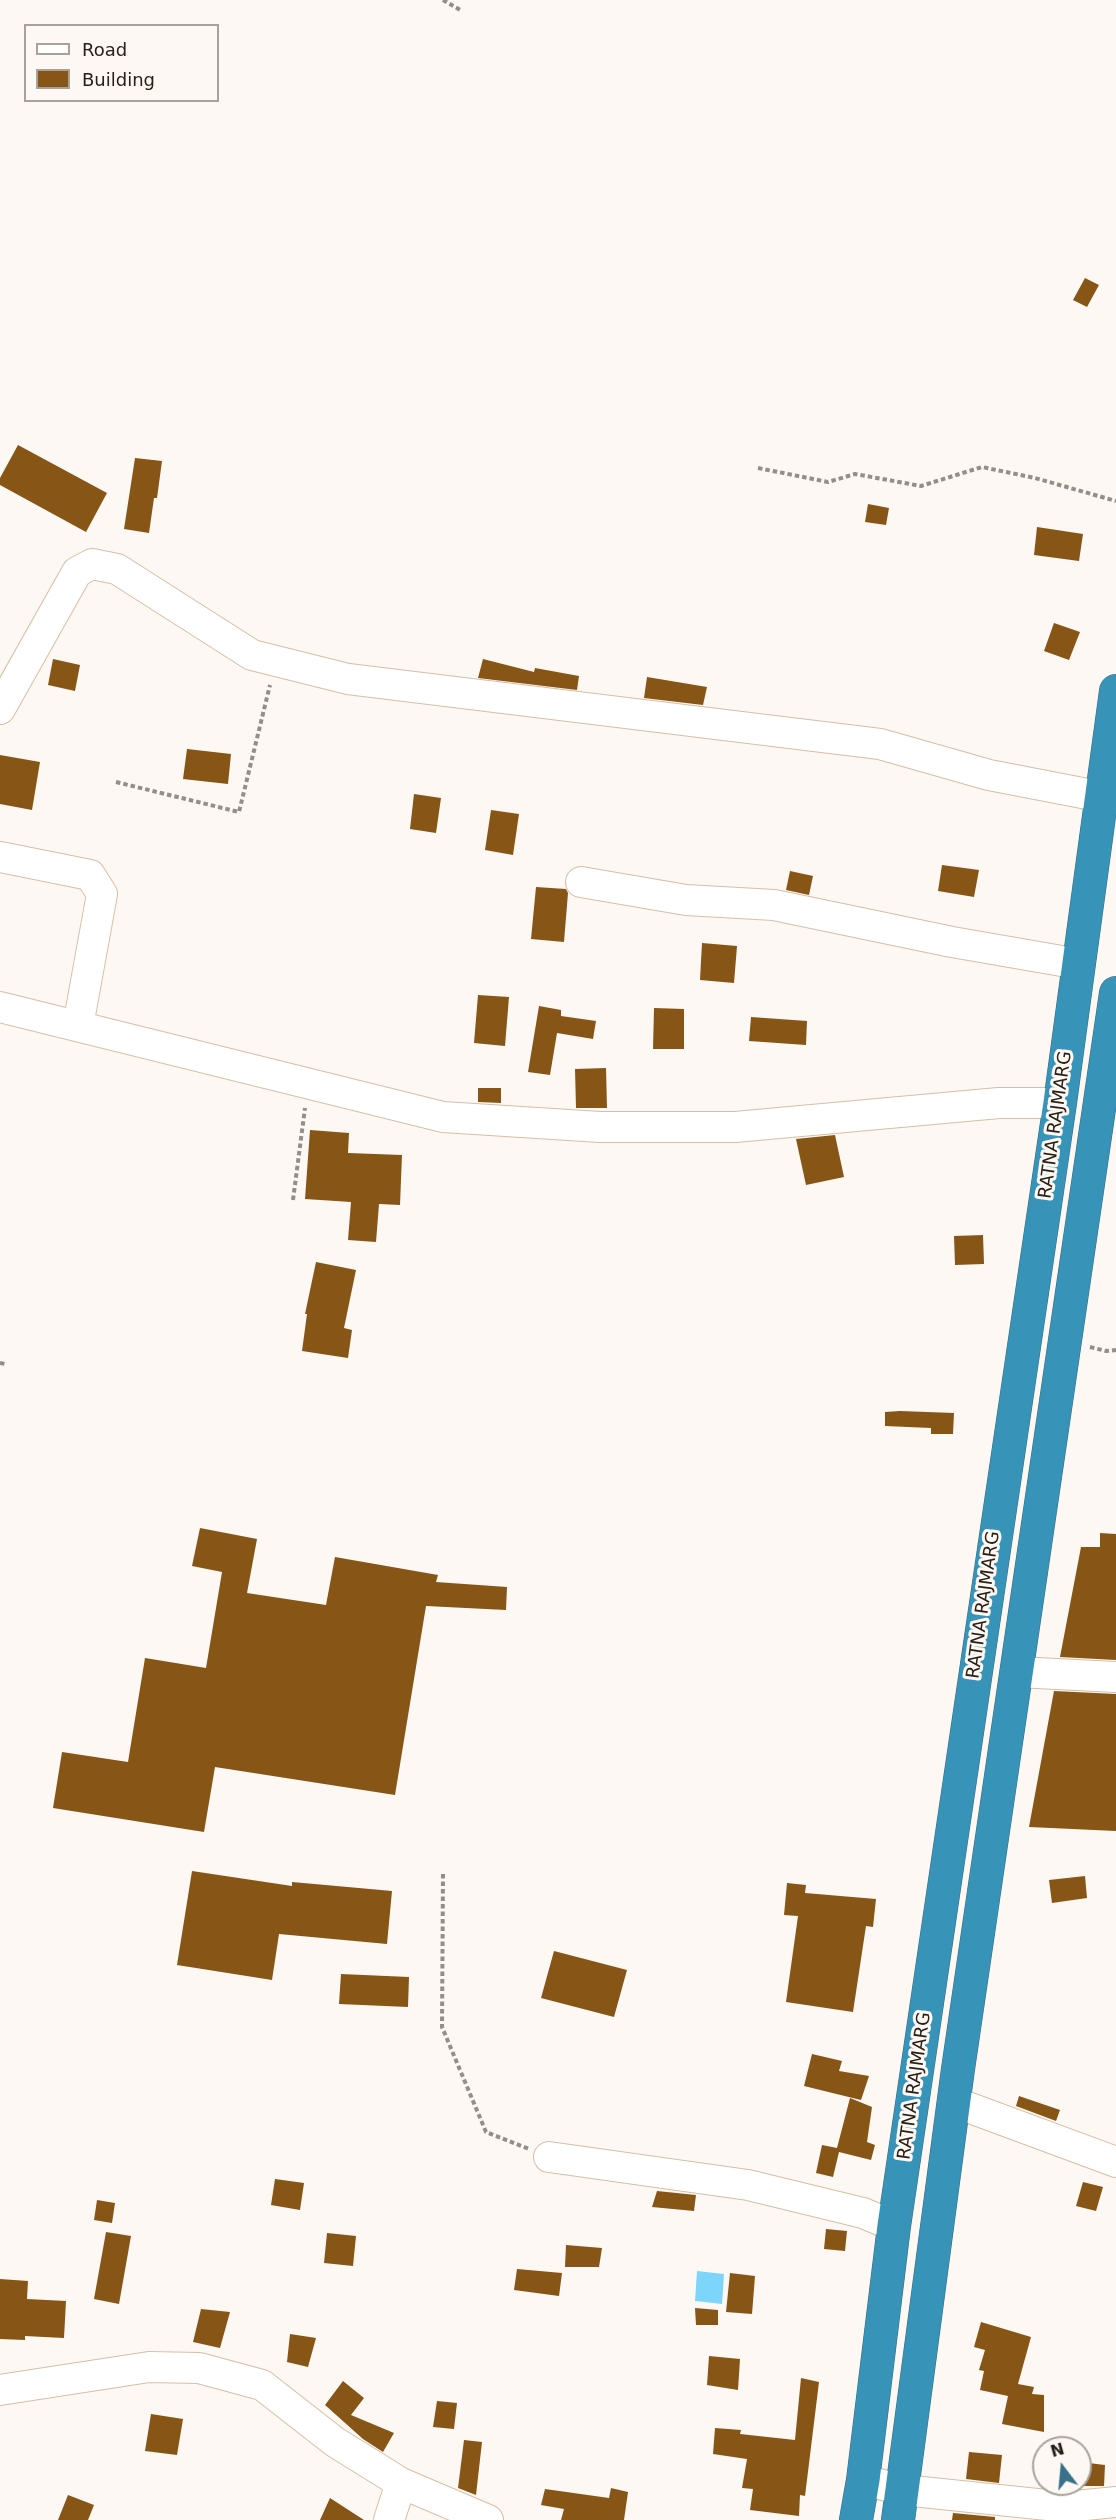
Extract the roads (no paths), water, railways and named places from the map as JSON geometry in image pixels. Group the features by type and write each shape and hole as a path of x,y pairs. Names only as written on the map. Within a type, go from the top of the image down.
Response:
{"highway":[{"name":"RATNA RAJMARG","path":"856,2520 863,2480 894,2226 1060,1103 1116,691"},
{"path":"900,2505 954,2102 1017,1672 1106,1131 1116,993"}],"street":[{"path":"0,709 77,572 92,564 117,569 252,655 348,679 880,744 989,775 1103,797"},
{"path":"0,857 90,875 102,894 78,1026"},
{"path":"581,882 686,900 774,905 952,942 1079,964"},
{"path":"0,1007 443,1117 600,1126 735,1127 999,1103 1060,1103"},
{"path":"1017,1672 1116,1677"},
{"path":"954,2102 1116,2162"},
{"path":"549,2157 748,2185 863,2213 894,2226"},
{"path":"0,2390 40,2382 149,2367 199,2368 262,2385 335,2442 401,2483 488,2520"},
{"path":"863,2480 900,2505 1066,2507 1116,2502"},
{"path":"389,2520 401,2483"}],"water":[{"path":"697,2271 724,2274 722,2304 695,2301"}]}
